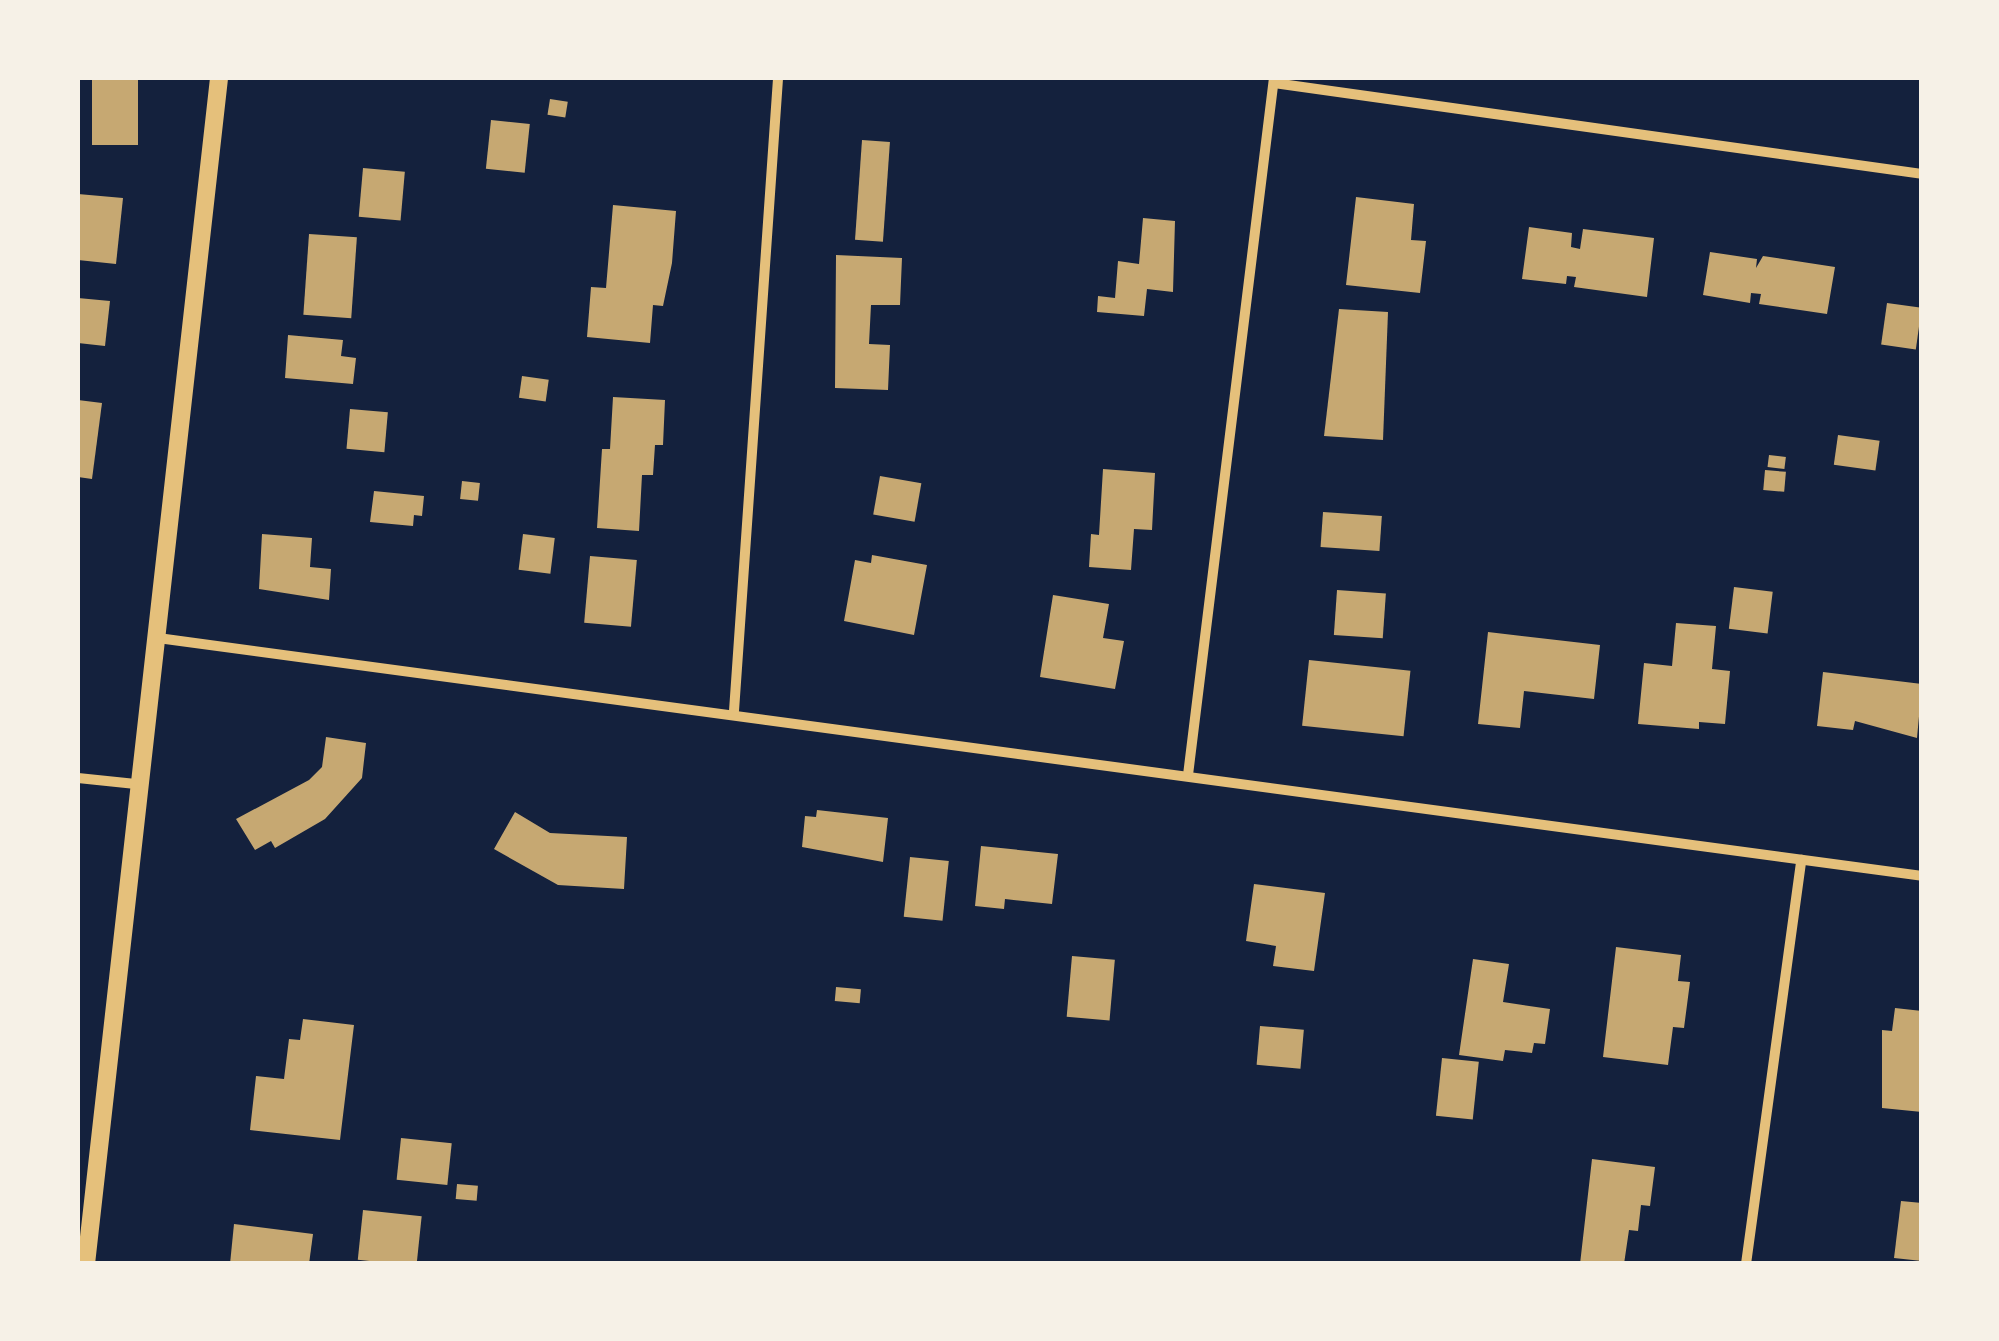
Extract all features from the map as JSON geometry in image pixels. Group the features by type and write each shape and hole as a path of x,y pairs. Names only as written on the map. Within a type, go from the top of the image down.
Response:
{"street":[{"path":"86,1264 136,784 158,638 219,78"},
{"path":"734,712 778,78"},
{"path":"1188,775 1274,80 1922,174"},
{"path":"158,638 734,712 1922,876"},
{"path":"78,778 136,784"},
{"path":"1746,1264 1801,860"}],"building":[{"path":"92,78 138,78 138,145 92,145"},
{"path":"550,99 568,102 565,118 547,115"},
{"path":"491,120 530,124 525,173 486,169"},
{"path":"862,140 890,142 883,242 855,240"},
{"path":"363,168 405,172 401,220 359,217"},
{"path":"78,194 123,198 116,264 78,260"},
{"path":"1356,197 1414,204 1411,240 1426,241 1420,293 1346,285"},
{"path":"613,205 676,211 672,263 663,306 653,305 650,343 587,337 591,287 606,288"},
{"path":"1143,218 1175,221 1173,292 1147,289 1144,316 1097,312 1098,296 1115,298 1118,261 1139,264"},
{"path":"1529,227 1572,233 1571,247 1580,249 1583,229 1654,238 1647,297 1574,287 1576,277 1567,276 1566,284 1522,279"},
{"path":"309,234 357,237 351,318 303,315"},
{"path":"1710,252 1757,259 1756,268 1763,256 1835,267 1827,314 1759,304 1761,294 1751,293 1750,303 1703,295"},
{"path":"836,255 902,258 900,305 871,305 869,344 890,345 888,390 835,388"},
{"path":"78,298 110,301 105,346 78,343"},
{"path":"1887,303 1922,308 1916,349 1881,345"},
{"path":"1339,309 1388,312 1383,440 1324,436"},
{"path":"288,335 343,340 341,356 356,358 353,384 285,378"},
{"path":"522,376 549,380 546,402 519,398"},
{"path":"613,397 665,400 663,445 655,445 653,475 642,475 639,531 597,528 602,449 610,449"},
{"path":"78,400 102,403 92,479 78,477"},
{"path":"350,409 388,412 384,452 347,449"},
{"path":"1838,435 1880,441 1875,471 1834,465"},
{"path":"1769,455 1786,457 1784,469 1768,467"},
{"path":"1103,469 1155,473 1152,530 1134,529 1131,570 1089,567 1091,534 1099,535"},
{"path":"1765,470 1786,472 1784,492 1763,490"},
{"path":"880,476 921,483 915,522 873,514"},
{"path":"462,481 480,483 478,501 460,499"},
{"path":"374,491 424,496 422,516 414,515 413,526 370,522"},
{"path":"1323,512 1382,516 1379,551 1321,547"},
{"path":"262,534 312,538 310,567 331,569 329,600 259,589"},
{"path":"523,534 555,538 550,574 519,570"},
{"path":"872,555 927,565 914,635 844,621 855,560 871,563"},
{"path":"590,556 637,560 631,627 584,623"},
{"path":"1734,587 1773,592 1768,633 1729,629"},
{"path":"1337,590 1386,593 1383,638 1334,635"},
{"path":"1053,595 1109,604 1103,638 1124,641 1115,689 1040,677"},
{"path":"1676,623 1716,626 1712,669 1730,671 1725,724 1699,722 1699,729 1638,724 1644,663 1672,666"},
{"path":"1488,632 1600,645 1594,699 1524,691 1520,728 1478,724"},
{"path":"1309,660 1410,671 1404,736 1302,726"},
{"path":"1823,672 1922,684 1917,738 1855,721 1853,730 1817,726"},
{"path":"326,737 366,743 362,778 325,819 275,848 271,841 255,850 236,819 309,780 322,767"},
{"path":"817,810 888,818 883,862 802,847 805,816 816,817"},
{"path":"515,812 550,833 627,837 624,889 558,885 494,849"},
{"path":"981,846 1058,854 1052,904 1005,899 1004,909 975,906"},
{"path":"910,857 949,861 943,921 904,917"},
{"path":"1254,884 1325,893 1314,971 1273,966 1276,946 1246,941"},
{"path":"1616,947 1681,955 1678,981 1690,982 1684,1028 1673,1027 1668,1065 1603,1057"},
{"path":"1072,956 1115,960 1110,1021 1067,1017"},
{"path":"1473,959 1509,964 1503,1002 1550,1009 1545,1044 1534,1043 1532,1053 1505,1050 1503,1061 1459,1055"},
{"path":"836,987 861,989 860,1003 835,1001"},
{"path":"1895,1008 1922,1011 1922,1112 1882,1108 1882,1030 1892,1031"},
{"path":"303,1019 354,1025 340,1140 250,1130 256,1076 284,1079 289,1039 300,1040"},
{"path":"1260,1026 1304,1030 1300,1069 1257,1065"},
{"path":"1442,1058 1479,1062 1473,1120 1436,1116"},
{"path":"401,1138 452,1143 447,1185 397,1180"},
{"path":"1592,1159 1655,1167 1650,1206 1641,1205 1638,1231 1629,1230 1624,1264 1580,1264"},
{"path":"457,1184 478,1186 477,1201 456,1199"},
{"path":"1901,1201 1922,1203 1922,1261 1894,1258"},
{"path":"363,1210 422,1216 417,1264 358,1260"},
{"path":"234,1224 313,1234 309,1264 230,1264"}]}
